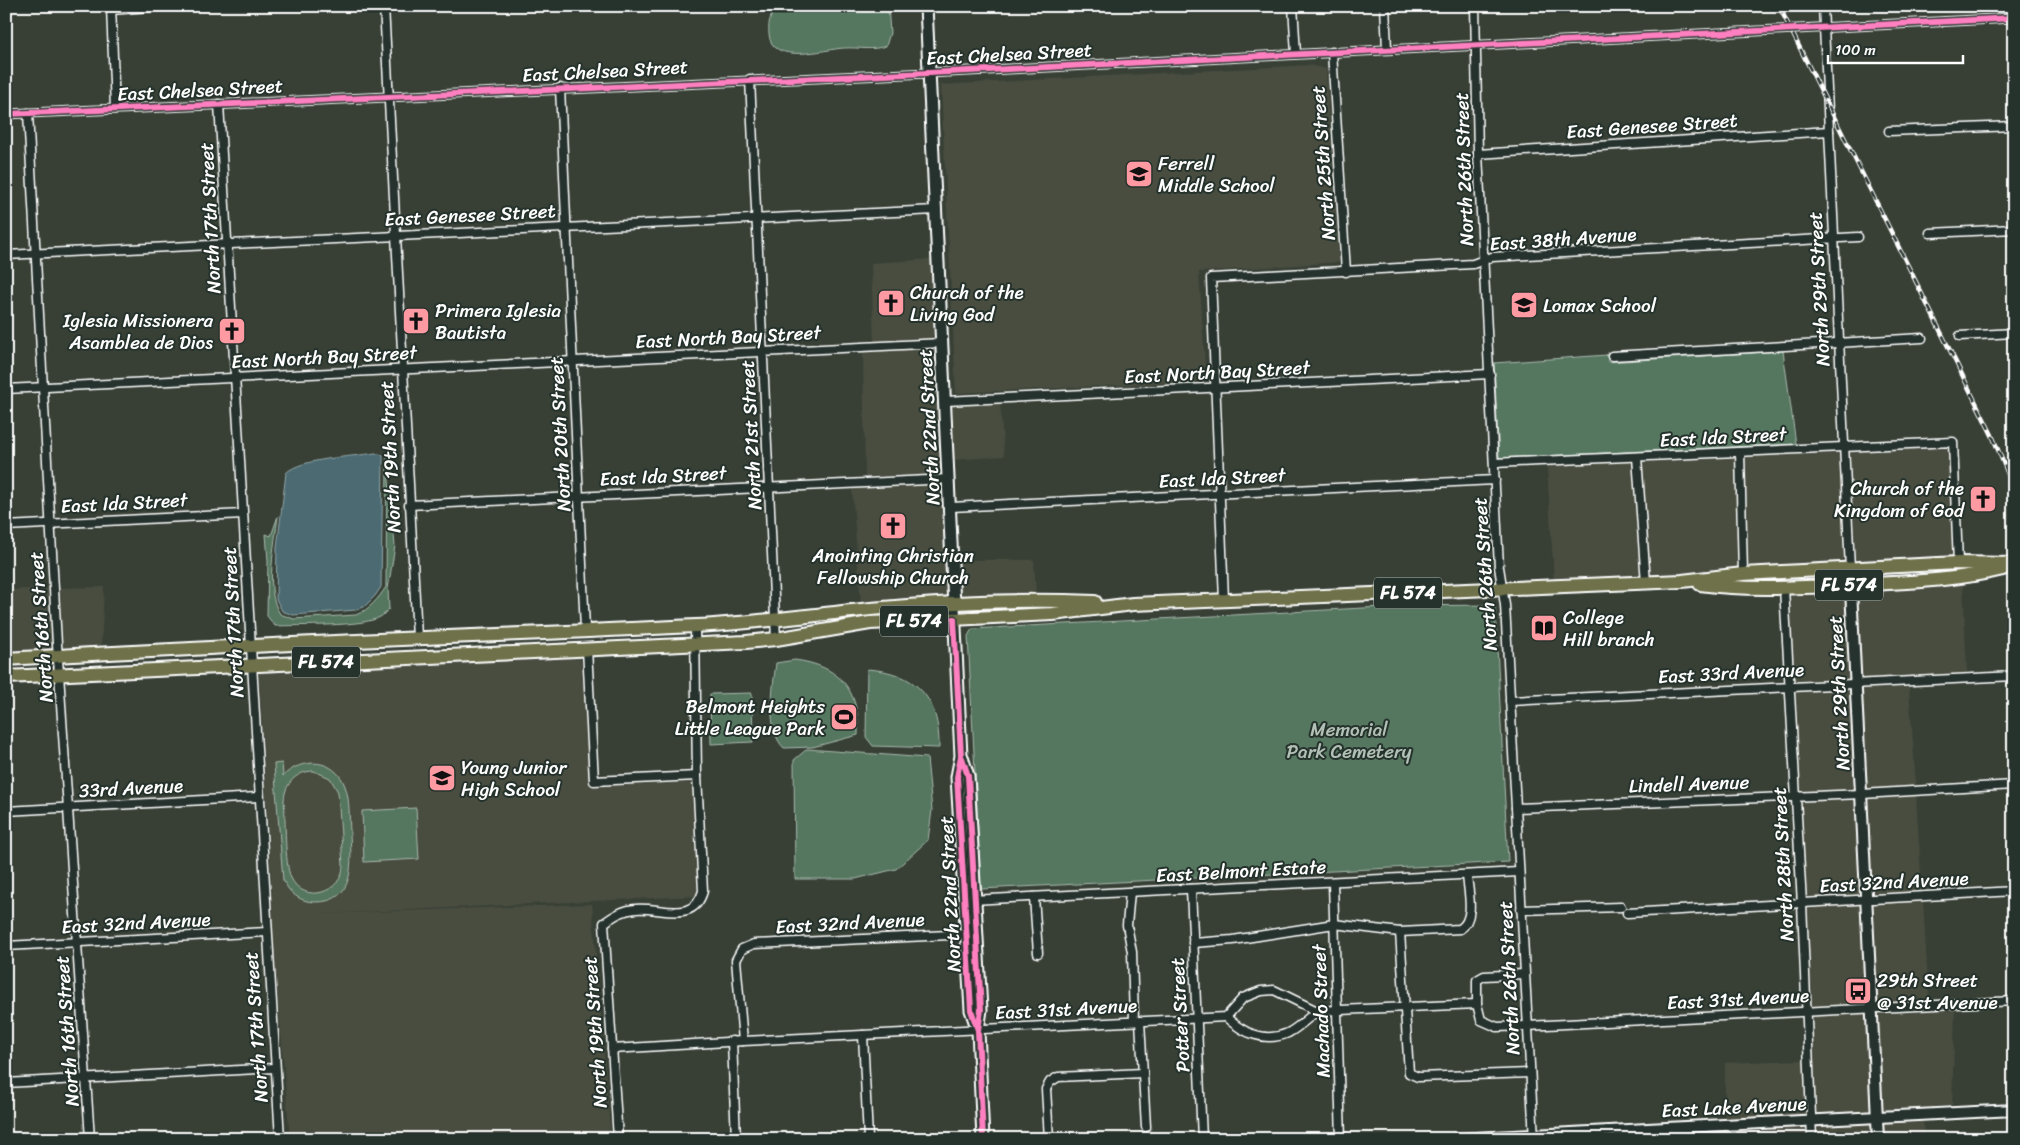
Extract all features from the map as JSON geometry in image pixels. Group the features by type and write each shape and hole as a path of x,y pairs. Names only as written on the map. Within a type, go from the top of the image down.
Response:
{"main road":[{"name":"North 22nd Street","path":"926,6 946,401 952,604 961,756 968,776 970,900 981,1010 978,1030 983,1139"},
{"name":"FL 574","path":"6,677 776,640 870,624 1053,614 1133,604 1646,583 1743,574 1958,564 2014,565"},
{"name":"FL 574","path":"1682,581 1727,587 1784,588 1851,585 1947,580 1974,576 2014,565"},
{"name":"FL 574","path":"6,659 417,637 695,626 776,621 869,610 952,604 1037,600 1133,604"},
{"path":"587,649 591,642 601,634 643,627"}],"street":[{"path":"115,109 111,8 162,6"},
{"name":"North 19th Street","path":"384,6 417,637"},
{"path":"1293,6 1296,54"},
{"path":"1385,6 1387,49"},
{"name":"North 26th Street","path":"1475,6 1478,154 1499,567 1510,701 1534,1137"},
{"name":"North 29th Street","path":"1824,6 1878,1139"},
{"name":"East Chelsea Street","path":"6,114 750,79 929,73 2014,18"},
{"name":"North 25th Street","path":"1332,52 1346,272"},
{"name":"North 21st Street","path":"750,79 776,640"},
{"name":"North 20th Street","path":"560,88 585,629"},
{"name":"North 17th Street","path":"219,104 258,797 280,1139"},
{"name":"North 16th Street","path":"28,113 58,656 90,1139"},
{"path":"1889,130 2014,126"},
{"name":"East Genesee Street","path":"1478,154 1829,131"},
{"name":"East Genesee Street","path":"6,255 395,234 936,210"},
{"path":"1930,233 2014,229"},
{"name":"East 38th Avenue","path":"1215,388 1211,278 1473,264 1492,257 1858,237"},
{"path":"1960,336 2014,333"},
{"path":"1612,356 1922,338"},
{"name":"East North Bay Street","path":"6,390 942,343"},
{"name":"East North Bay Street","path":"946,401 1490,374"},
{"path":"1215,388 1224,600"},
{"name":"East Ida Street","path":"1494,463 1953,442 1958,564"},
{"path":"1740,452 1743,574"},
{"path":"1637,457 1646,583"},
{"name":"East Ida Street","path":"409,505 948,479"},
{"name":"East Ida Street","path":"950,507 1495,480"},
{"name":"East Ida Street","path":"6,526 243,514"},
{"name":"North 28th Street","path":"1784,588 1802,904 1812,1139"},
{"path":"587,649 594,781 697,776 695,626"},
{"name":"East 33rd Avenue","path":"1510,701 2014,676"},
{"name":"North 19th Street","path":"618,1139 604,923 619,912 636,909 681,912 690,910 700,903 703,891 697,776"},
{"name":"Lindell Avenue","path":"1516,808 1862,794 2014,785"},
{"name":"33rd Avenue","path":"6,811 258,797"},
{"name":"East Belmont Estate","path":"970,900 1333,883 1519,872"},
{"path":"1193,943 1233,940 1334,924 1400,932 1460,929 1465,926 1470,915 1467,875"},
{"name":"Machado Street","path":"1333,883 1341,1139"},
{"name":"Potter Street","path":"1191,890 1202,1139"},
{"name":"East 32nd Avenue","path":"1627,913 2014,891"},
{"path":"1130,892 1127,926 1132,952 1146,1127"},
{"path":"1034,897 1038,953"},
{"path":"1521,910 1621,907"},
{"name":"East 32nd Avenue","path":"6,946 267,932"},
{"path":"1400,932 1407,1068 1412,1076 1530,1073"},
{"name":"East 32nd Avenue","path":"743,1040 736,960 742,949 754,944 972,934"},
{"name":"East 31st Avenue","path":"1524,974 1480,978 1476,984 1481,1020 1497,1027 1527,1026 2014,1001"},
{"path":"1317,1012 1274,990 1261,991 1243,998 1226,1017 1248,1033 1267,1037 1288,1033 1317,1012 1337,1009 1478,1004"},
{"name":"East 31st Avenue","path":"612,1049 743,1040 1226,1017"},
{"path":"863,1035 868,1139"},
{"path":"732,1041 736,1139"},
{"path":"6,1083 275,1068"},
{"path":"1049,1139 1046,1088 1050,1082 1058,1077 1143,1073"},
{"name":"East Lake Avenue","path":"1456,1139 1534,1137 2014,1110"}],"shaded area":[{"name":"Ferrell Middle School","path":"1310,65 1326,69 1339,262 1199,272 1206,381 956,393 941,85"},
{"path":"934,259 938,338 874,341 871,263"},
{"path":"938,348 944,474 865,477 863,352"},
{"path":"1000,404 1004,456 953,460 953,482 950,406"},
{"path":"1948,448 1953,558 1855,564 1850,452"},
{"path":"1840,453 1846,564 1747,568 1745,457"},
{"path":"1735,458 1738,569 1650,577 1642,462"},
{"path":"1633,462 1641,578 1554,581 1547,466"},
{"path":"944,484 948,599 861,605 852,488"},
{"path":"956,560 1034,560 1036,595 957,598"},
{"path":"1963,583 1967,673 1860,679 1856,590"},
{"path":"104,587 101,648 63,650 59,588"},
{"path":"50,588 53,651 6,654 6,590"},
{"path":"1847,590 1851,679 1794,681 1790,593"},
{"path":"580,653 593,787 692,782 697,896 322,914 592,904 611,1139 290,1139 271,917 273,916 259,673"},
{"path":"1909,687 1916,786 1866,789 1861,689"},
{"path":"1851,689 1857,789 1800,791 1795,692"},
{"path":"1916,796 1922,891 1871,893 1867,799"},
{"path":"1857,800 1862,894 1806,898 1800,801"},
{"path":"1923,901 1929,1000 1876,1003 1871,904"},
{"path":"1862,904 1867,1004 1811,1006 1807,909"},
{"path":"1955,1010 1952,1105 1882,1112 1877,1014"},
{"path":"1867,1014 1872,1112 1816,1115 1811,1017"},
{"path":"1804,1060 1806,1115 1725,1120 1725,1063"},
{"path":"1923,1120 1924,1139 1883,1139 1882,1122"},
{"path":"1873,1123 1874,1139 1817,1139 1816,1125"},
{"path":"1807,1126 1807,1139 1772,1139 1772,1128"}],"green space":[{"path":"778,6 888,6 890,33 886,46 881,47 789,53 779,50 772,44 769,34 770,19"},
{"path":"1783,351 1796,444 1499,458 1494,363 1607,355 1608,362"},
{"path":"387,458 395,546 388,589 389,609 380,617 360,622 330,625 275,626 267,616 268,561 266,534 271,536 278,516 273,553 272,580 275,604 280,614 294,619 356,615 373,603 386,587"},
{"name":"Memorial Park Cemetery","path":"1493,605 1495,607 1508,862 981,889 968,636 972,629 1401,606"},
{"path":"795,660 824,668 844,683 851,693 855,705 858,719 858,735 813,747 784,748 778,740 772,720 773,684 776,663"},
{"path":"867,669 884,671 899,676 912,682 922,691 930,702 935,715 939,748 873,746 866,737"},
{"path":"752,693 753,742 711,744 710,694"},
{"path":"807,749 927,758 932,810 928,840 896,869 855,879 795,879 794,760"},
{"path":"282,763 283,776 299,766 317,763 334,770 345,786 348,797 351,855 349,878 345,888 329,900 310,902 300,898 288,889 283,880 274,764","holes":["314,771 330,778 338,792 343,865 337,883 330,889 313,893 297,886 291,878 287,862 284,800 289,783 302,773"]},
{"path":"416,808 419,859 364,862 362,811"}],"water":[{"path":"375,453 383,455 381,587 364,607 356,610 293,615 282,611 276,599 277,548 286,473 293,468 315,461"}],"railway":[{"path":"1779,6 1992,435 2014,489"}],"cycle path":[{"path":"6,114 929,73 2014,18"},
{"path":"954,619 961,756 957,777 971,1010 978,1030"},
{"path":"962,758 968,776 981,1010 978,1030 983,1139"}],"place":[{"name":"Ferrell Middle School","path":"1139,174"},
{"name":"Church of the Living God","path":"891,303"},
{"name":"Lomax School","path":"1524,305"},
{"name":"Primera Iglesia Bautista","path":"416,321"},
{"name":"Iglesia Missionera Asamblea de Dios","path":"232,331"},
{"name":"Church of the Kingdom of God","path":"1983,499"},
{"name":"Anointing Christian Fellowship Church","path":"893,526"},
{"name":"College Hill branch","path":"1544,628"},
{"name":"Belmont Heights Little League Park","path":"844,717"},
{"name":"Young Junior High School","path":"442,778"},
{"name":"29th Street @ 31st Avenue","path":"1858,991"}]}
